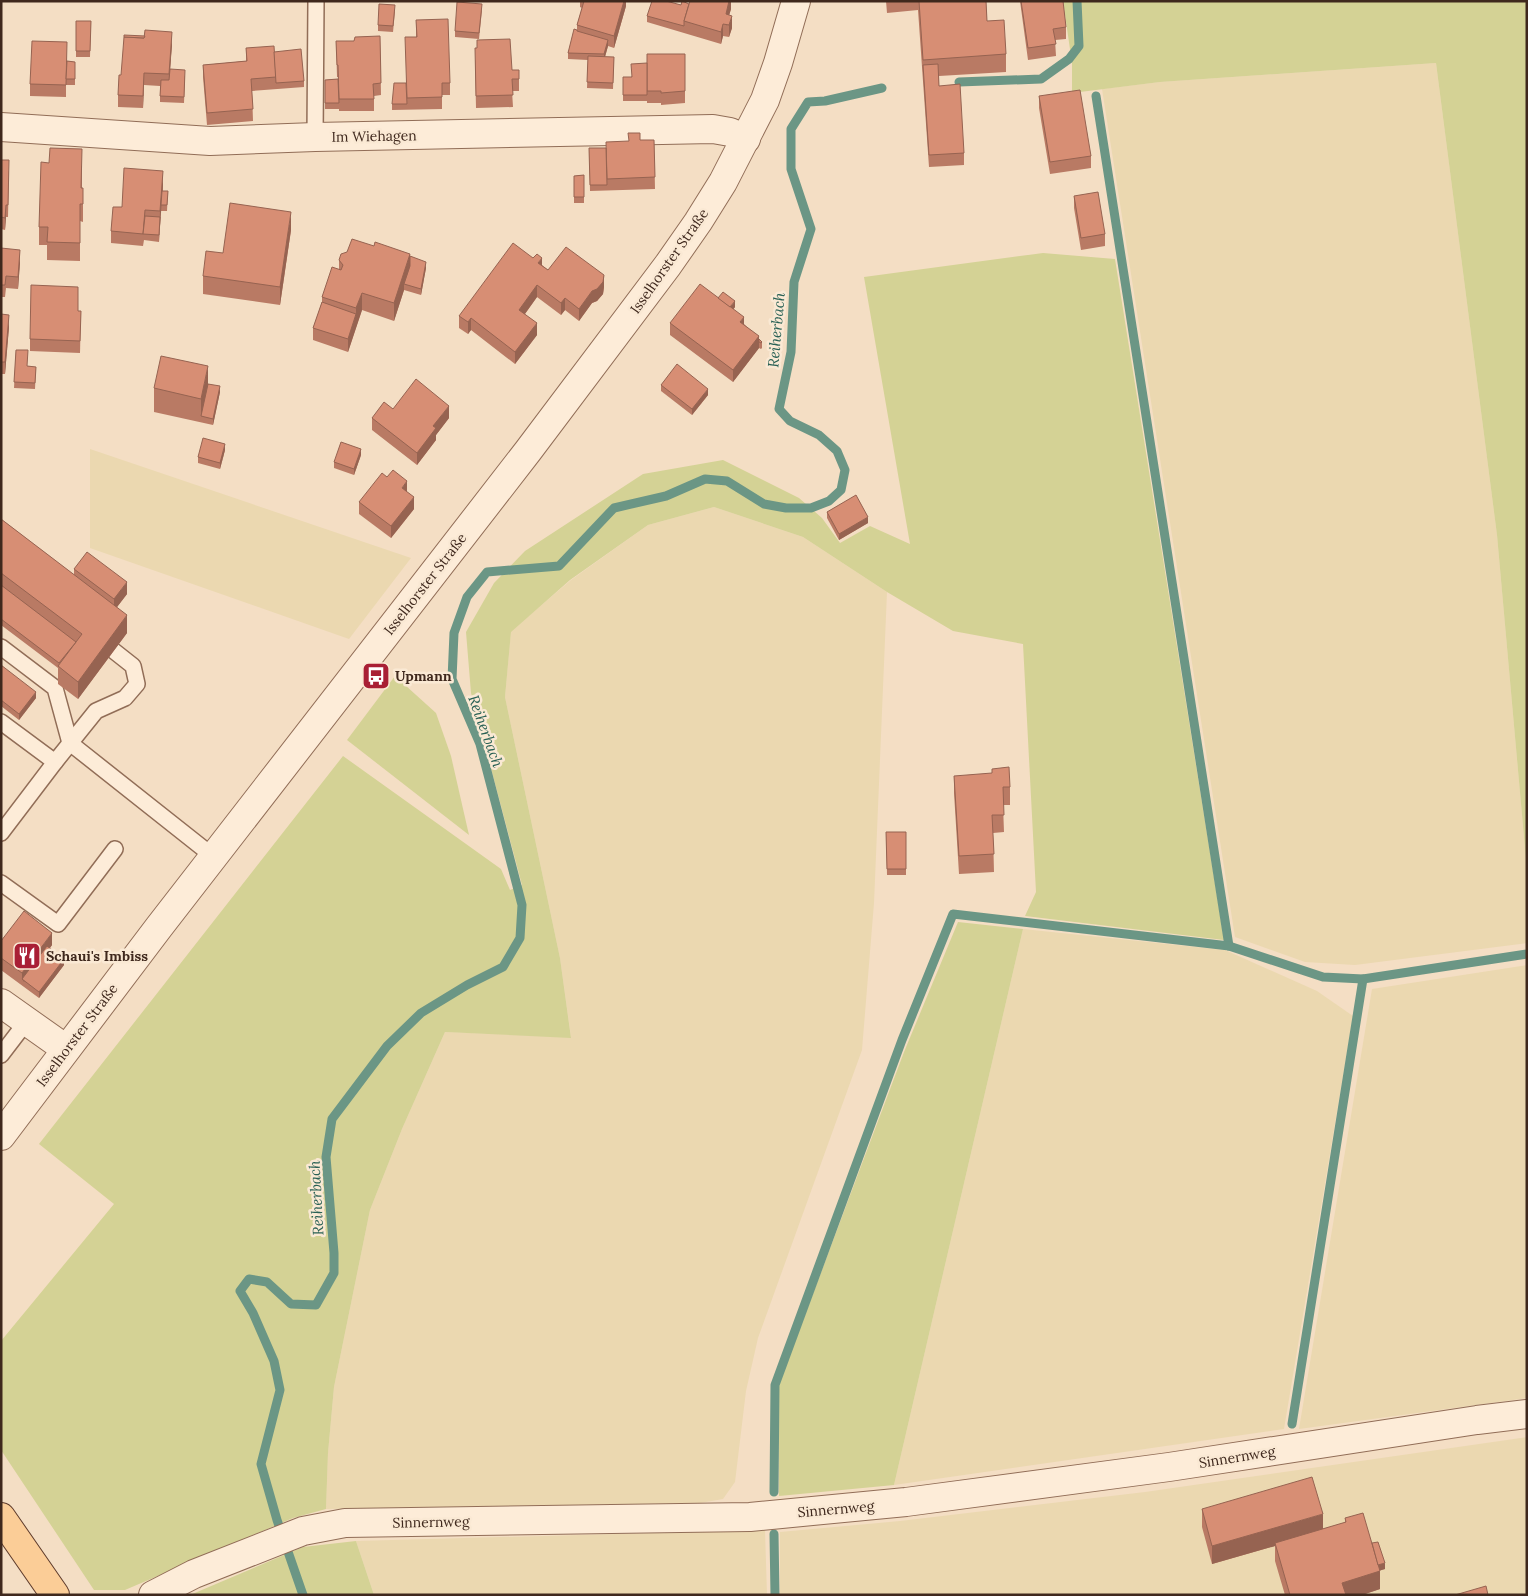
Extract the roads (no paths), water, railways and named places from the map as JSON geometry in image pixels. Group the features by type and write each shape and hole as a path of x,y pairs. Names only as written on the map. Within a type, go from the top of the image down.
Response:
{"main road":[{"path":"1,1517 55,1595"}],"street":[{"name":"Isselhorster Straße","path":"1,1136 66,1049 528,451 668,265 708,206 746,139 765,100 796,1"},
{"name":"Im Wiehagen","path":"1,127 210,141 713,129 730,132 746,139"},
{"path":"1,1003 14,1031 66,1049"},
{"name":"Sinnernweg","path":"153,1595 194,1574 303,1531 345,1523 750,1517 906,1502 1169,1467 1527,1414"}],"lane":[{"path":"315,137 316,1"},
{"path":"1,647 55,688 70,743 214,858"},
{"path":"1,833 96,711 124,698 137,684 133,666 114,651"},
{"path":"1,722 55,762"},
{"path":"1,883 58,924 115,849"},
{"path":"1,1055 14,1031"}],"waterway":[{"name":"Reiherbach","path":"959,82 1041,79 1069,59 1079,46 1077,1"},
{"name":"Reiherbach","path":"303,1595 277,1520 261,1464 280,1390 274,1361 253,1313 240,1291 249,1279 267,1282 291,1304 316,1305 334,1273 326,1157 332,1119 387,1046 421,1013 467,985 503,967 520,938 522,905 480,744 452,679 454,633 467,597 487,572 559,566 614,508 666,496 705,479 727,481 764,504 786,508 811,508 829,501 841,490 845,470 837,451 819,435 790,421 779,409 791,352 794,282 811,229 791,169 791,129 808,102 825,101 882,88"},
{"path":"1096,96 1229,946"},
{"path":"774,1492 775,1385 902,1040 953,914 1229,946 1323,977 1363,979 1527,954"},
{"path":"1292,1424 1363,979"},
{"path":"774,1534 775,1595"}],"place":[{"name":"Upmann","path":"376,676"},
{"name":"Schaui's Imbiss","path":"27,956"}]}
